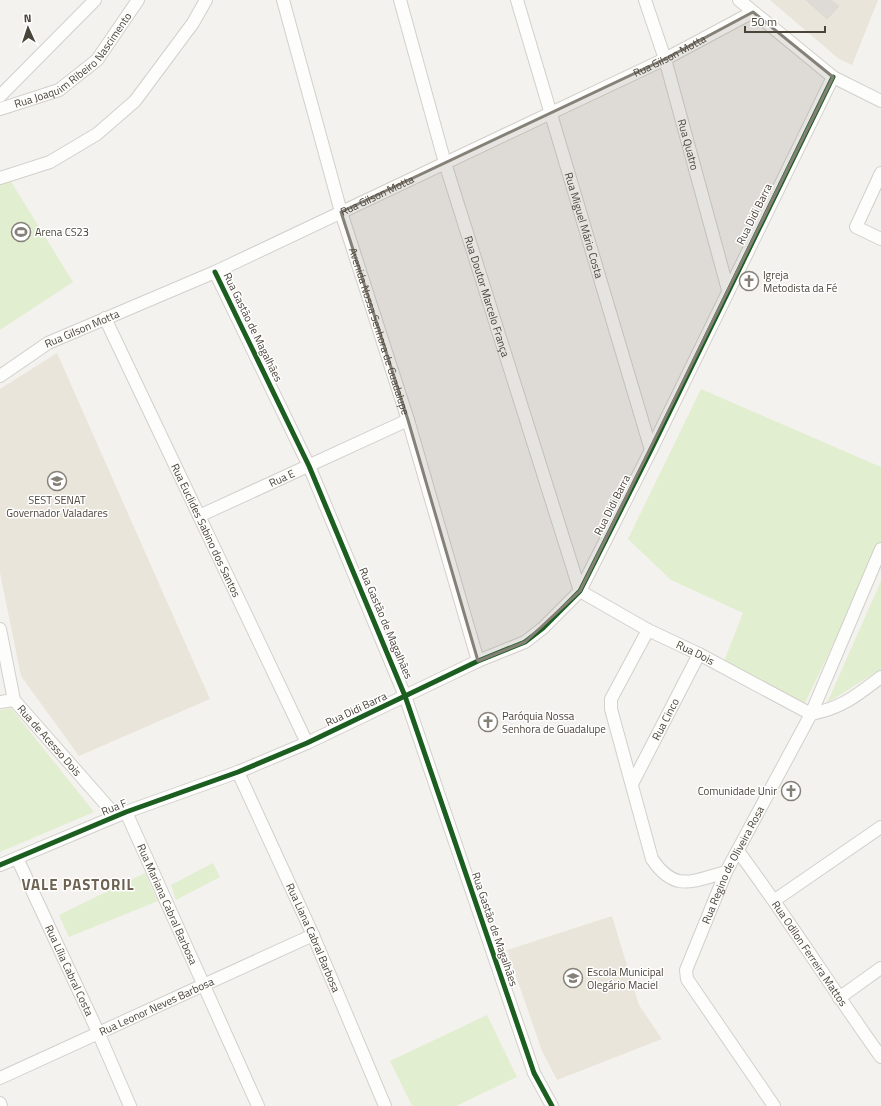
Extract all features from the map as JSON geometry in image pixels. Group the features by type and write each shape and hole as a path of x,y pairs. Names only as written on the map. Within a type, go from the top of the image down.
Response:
{"street":[{"name":"Rua Joaquim Ribeiro Nascimento","path":"0,96 95,0"},
{"name":"Rua Joaquim Ribeiro Nascimento","path":"0,109 58,90 98,60 138,0"},
{"path":"0,178 50,162 98,134 135,101 193,23 206,0"},
{"name":"Avenida Nossa Senhora de Guadalupe","path":"283,0 341,212 408,420 478,661"},
{"name":"Rua Doutor Marcelo França","path":"400,0 446,163 580,591"},
{"name":"Rua Miguel Mário Costa","path":"517,0 651,450"},
{"name":"Rua Quatro","path":"645,0 665,59 728,290"},
{"path":"739,0 833,77 881,101"},
{"name":"Rua Gilson Motta","path":"0,376 48,343 215,272 665,59 753,12"},
{"name":"Rua Didi Barra","path":"238,772 307,743 478,661 524,642 543,628 580,591 651,450 833,77"},
{"path":"881,173 856,227 881,239"},
{"name":"Rua Gastão de Magalhães","path":"215,272 309,466 405,696 534,1073 552,1106"},
{"name":"Rua Euclides Sabino dos Santos","path":"105,318 307,743"},
{"name":"Rua E","path":"199,516 408,420"},
{"name":"Rua Regino de Oliveira Rosa","path":"774,1106 686,975 686,970 726,872 811,714 880,556"},
{"name":"Rua Dois","path":"580,591 648,630 699,654 811,714"},
{"name":"Rua de Acesso Dois","path":"0,629 14,700 121,814"},
{"path":"648,630 611,699 610,709 652,859 662,873 685,883 726,872"},
{"name":"Rua Cinco","path":"632,784 699,654"},
{"path":"811,714 830,710 845,704 881,677"},
{"path":"0,702 14,700"},
{"name":"Rua F","path":"0,865 121,814 238,772"},
{"name":"Rua Liana Cabral Barbosa","path":"238,772 313,935 386,1106"},
{"name":"Rua Mariana Cabral Barbosa","path":"121,814 203,983 258,1106"},
{"path":"775,900 881,827"},
{"name":"Rua Odilon Ferreira Mattos","path":"738,850 775,900 839,998 881,1057"},
{"name":"Rua Lília Cabral Costa","path":"17,858 98,1032 130,1106"},
{"name":"Rua Leonor Neves Barbosa","path":"0,1078 203,983 313,935"},
{"path":"839,998 881,968"}],"highlighted area":[{"path":"753,12 833,77 580,591 525,642 478,661 408,420 341,212 665,59"}],"shaded area":[{"path":"770,0 878,0 852,65 839,59"},
{"name":"SEST SENAT Governador Valadares","path":"57,353 210,699 79,756 21,676 0,573 0,389"},
{"name":"Escola Municipal Olegário Maciel","path":"612,916 639,1005 662,1039 557,1080 542,1051 507,950"}],"green space":[{"name":"Arena CS23","path":"10,180 73,282 0,330 0,182"},
{"path":"701,389 881,467 881,544 804,705 724,661 743,613 671,580 628,539"},
{"path":"881,581 881,669 827,703"},
{"path":"11,708 94,812 0,852 0,710"},
{"path":"213,863 220,877 176,900 171,885"},
{"path":"145,873 158,901 69,937 59,915"},
{"path":"487,1015 517,1077 456,1106 412,1106 390,1061"}],"building":[{"path":"806,0 831,0 839,6 827,19"}],"cycle path":[{"path":"0,865 126,812 238,772 307,743 478,661 525,642 543,628 580,591 651,450 833,77"},
{"path":"215,272 309,466 405,696 534,1073 552,1106"}],"place":[{"name":"Arena CS23","path":"21,232"},
{"name":"Igreja Metodista da Fé","path":"749,281"},
{"name":"SEST SENAT Governador Valadares","path":"57,481"},
{"name":"Paróquia Nossa Senhora de Guadalupe","path":"488,722"},
{"name":"Comunidade Unir","path":"791,791"},
{"name":"Escola Municipal Olegário Maciel","path":"573,978"}],"district":[{"name":"VALE PASTORIL","path":"78,885"}]}
